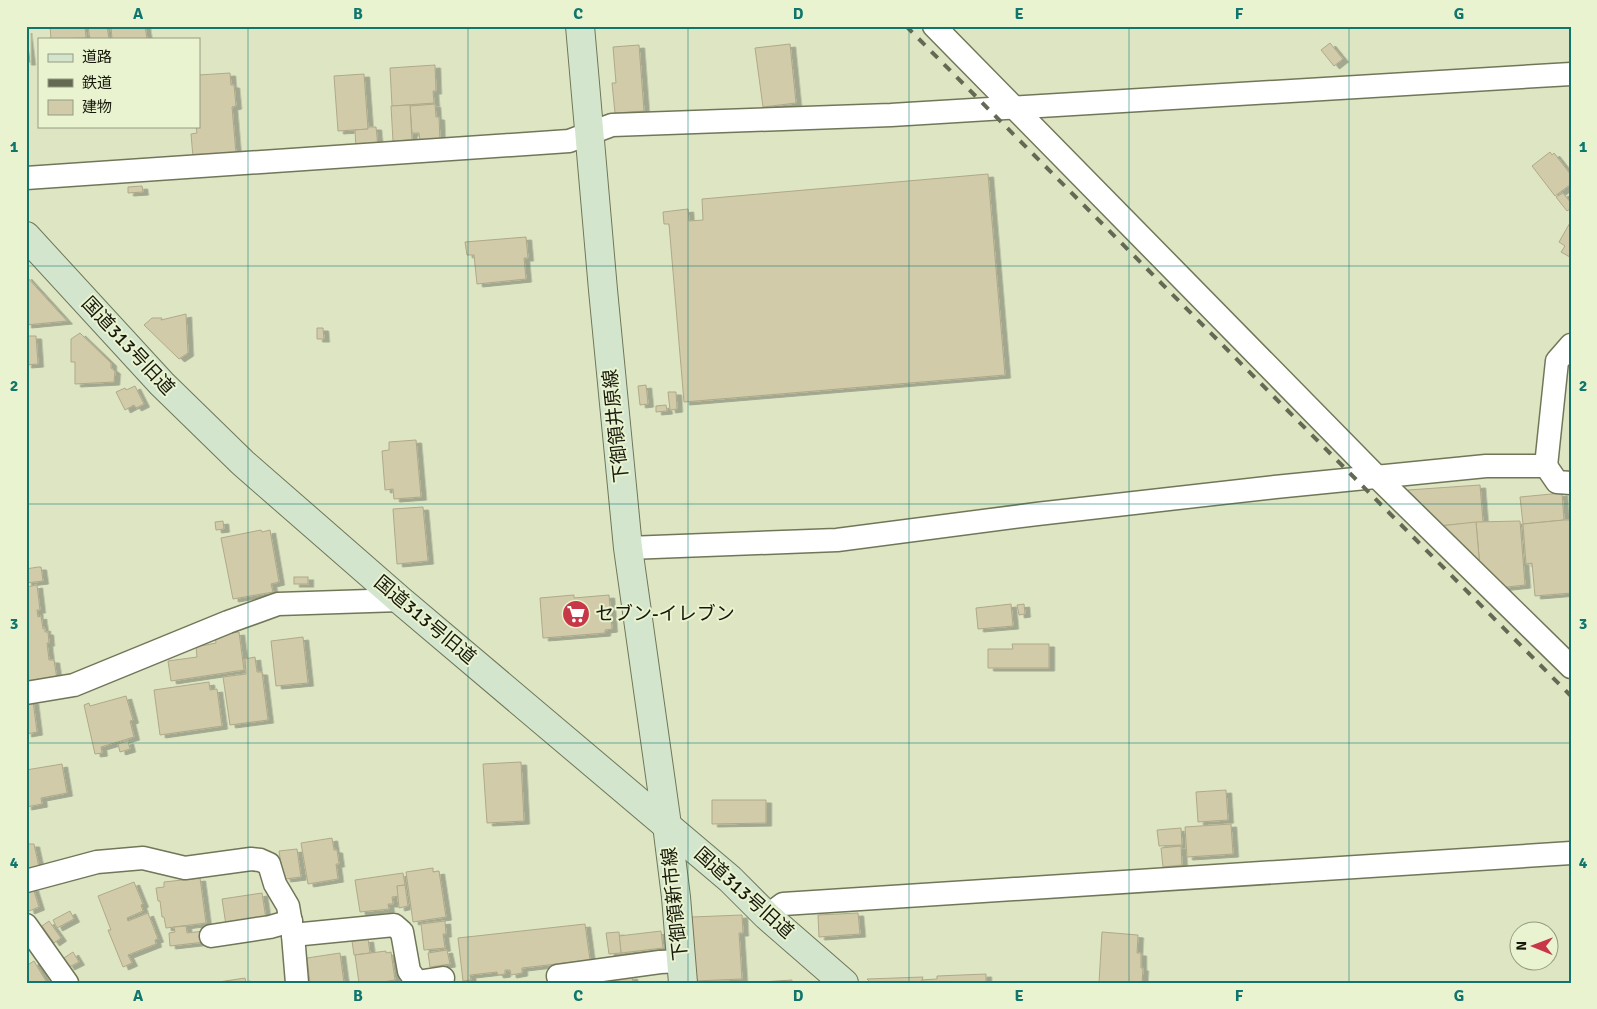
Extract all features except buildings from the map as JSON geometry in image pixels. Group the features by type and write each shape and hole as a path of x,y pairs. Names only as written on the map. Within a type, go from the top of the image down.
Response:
{"street":[{"name":"下御領井原線","path":"580,26 628,548 667,825"},
{"path":"934,26 1377,477 1571,667"},
{"path":"26,178 569,141 612,126 891,115 1571,74"},
{"name":"国道313号旧道","path":"26,236 162,384 243,463 400,600 730,879 767,916 844,983"},
{"path":"1571,344 1557,361 1546,466 1557,482 1571,483"},
{"path":"628,548 837,540 1037,514 1377,477 1486,466 1546,466"},
{"path":"26,693 74,685 228,622 278,604 400,600"},
{"name":"下御領新市線","path":"667,825 676,897 682,972"},
{"path":"767,916 783,904 1571,853"},
{"path":"26,881 96,862 143,858 185,868 260,860 269,864 275,884 288,906 297,983"},
{"path":"26,925 67,983"},
{"path":"211,936 270,927 394,925 402,932 409,971 417,982 443,978"},
{"path":"558,976 660,962 682,972"}],"railway":[{"path":"906,26 1571,696"}],"place":[{"name":"セブン-イレブン","path":"576,614"}]}
